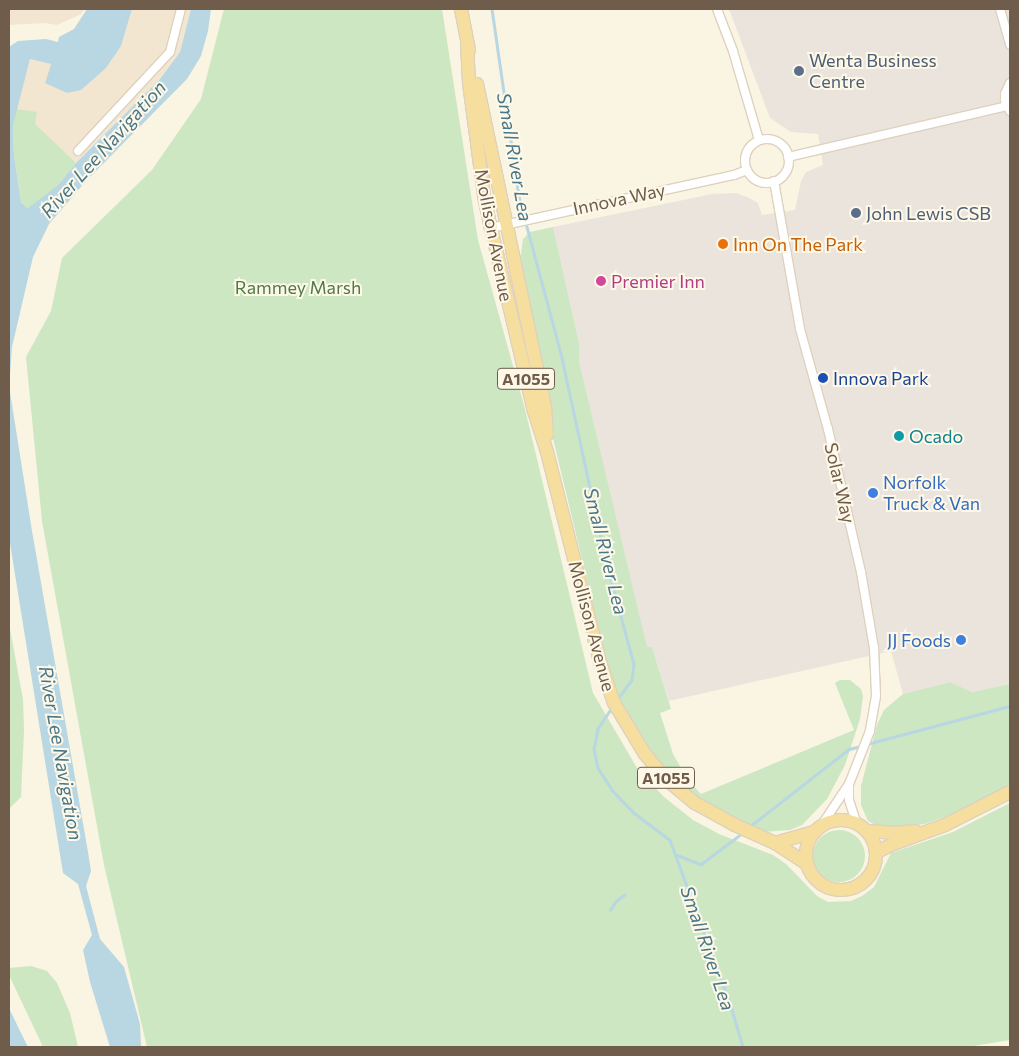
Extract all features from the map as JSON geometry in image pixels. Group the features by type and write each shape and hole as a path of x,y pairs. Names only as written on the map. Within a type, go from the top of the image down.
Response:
{"main road":[{"name":"Mollison Avenue","path":"461,9 545,407 547,452"},
{"name":"Mollison Avenue","path":"467,43 473,111 484,196 491,228 534,411 547,452 600,662 611,697 634,739 666,779 695,803 735,826 775,843 807,864 812,876 820,884 832,890 848,890 863,884 873,873 877,852"},
{"path":"775,843 839,820 856,822 868,831 875,843 877,852 893,844 935,829 1010,792"},
{"path":"807,864 806,848 818,829"},
{"path":"868,831 896,833 935,829"}],"street":[{"path":"78,151 170,52 181,9"},
{"path":"717,9 733,51 759,140"},
{"path":"1000,9 1010,45"},
{"path":"788,157 1008,108 1005,94 1010,83"},
{"path":"766,139 779,142 788,157 786,170 774,181 758,181 747,170 746,156 753,144 759,140 766,139"},
{"name":"Innova Way","path":"491,228 734,175 747,170"},
{"name":"Solar Way","path":"774,181 800,329 828,430 867,606 874,648 876,696 866,740 849,784 818,829"},
{"name":"Solar Way","path":"849,784 849,800 856,822"}],"shaded area":[{"path":"9,9 84,9 81,14 57,25 45,23 9,25"},
{"path":"132,9 191,9 180,52 160,79 76,163 16,109 30,59 51,64 45,82 106,68 121,46"},
{"path":"729,9 1010,9 1010,684 972,692 950,682 903,694 891,651 669,701 652,647 647,648 579,361 579,343 553,227 712,194 736,193 747,197 758,203 762,215 795,210 801,181 806,172 823,165 818,134 791,132 770,118"}],"green space":[{"name":"Rammey Marsh","path":"224,9 442,9 478,240 525,409 593,693 637,768 664,797 693,820 719,834 773,855 786,864 817,896 828,902 851,901 874,887 891,853 953,832 1010,803 1010,1040 967,1047 147,1047 104,865 42,521 26,357 51,311 62,258 152,170 201,99"},
{"path":"16,109 37,112 35,124 76,163 58,185 29,208 21,204 14,155 13,125"},
{"path":"553,227 579,343 579,361 647,647 652,647 671,709 660,713 673,754 688,780 701,794 854,730 835,683 840,680 850,680 861,689 863,696 860,719 845,765 827,799 802,825 790,830 762,832 731,818 689,793 660,765 639,737 611,680 550,426 534,327 520,260 523,239 530,232"},
{"path":"9,624 23,699 24,730 21,797 9,809"},
{"path":"950,682 972,692 1010,684 1010,784 953,814 925,824 890,827 877,826 868,821 861,805 861,786 877,725 884,710 903,694"},
{"path":"834,830 844,830 858,837 865,851 865,861 858,875 844,882 834,882 824,878 817,871 813,861 813,851 817,841 824,834"},
{"path":"31,966 47,971 57,983 70,1013 78,1047 43,1047 9,975 9,968"}],"water":[{"name":"River Lee Navigation","path":"87,9 132,9 121,46 106,68 81,90 67,93 45,83 51,64 30,59 13,125 14,155 21,203 28,208 58,185 76,163 160,79 180,52 191,9 211,9 208,31 201,56 187,79 87,180 49,224 33,257 12,347 10,375 10,392 32,531 91,871 86,886 100,939 124,967 140,1024 141,1047 110,1047 90,982 83,950 92,935 78,884 63,873 9,537 9,47 18,41 46,39 58,42 59,37 74,29"},
{"path":"9,1008 20,1031 28,1047 9,1047"}],"waterway":[{"name":"Small River Lea","path":"492,9 519,197 562,358 606,561 634,664 632,680 618,699"},
{"path":"867,744 1010,706"},
{"name":"Small River Lea","path":"612,708 598,729 594,749 598,768 613,791 633,812 670,840 730,1003 743,1047"},
{"path":"749,827 849,749 861,746"},
{"path":"677,855 701,864 741,834"},
{"path":"610,910 616,901 624,895"}],"place":[{"name":"Wenta Business Centre","path":"799,71"},
{"name":"John Lewis CSB","path":"856,213"},
{"name":"Inn On The Park","path":"723,244"},
{"name":"Premier Inn","path":"601,281"},
{"name":"Innova Park","path":"823,378"},
{"name":"Ocado","path":"899,436"},
{"name":"Norfolk Truck & Van","path":"873,493"},
{"name":"JJ Foods","path":"961,640"}]}
